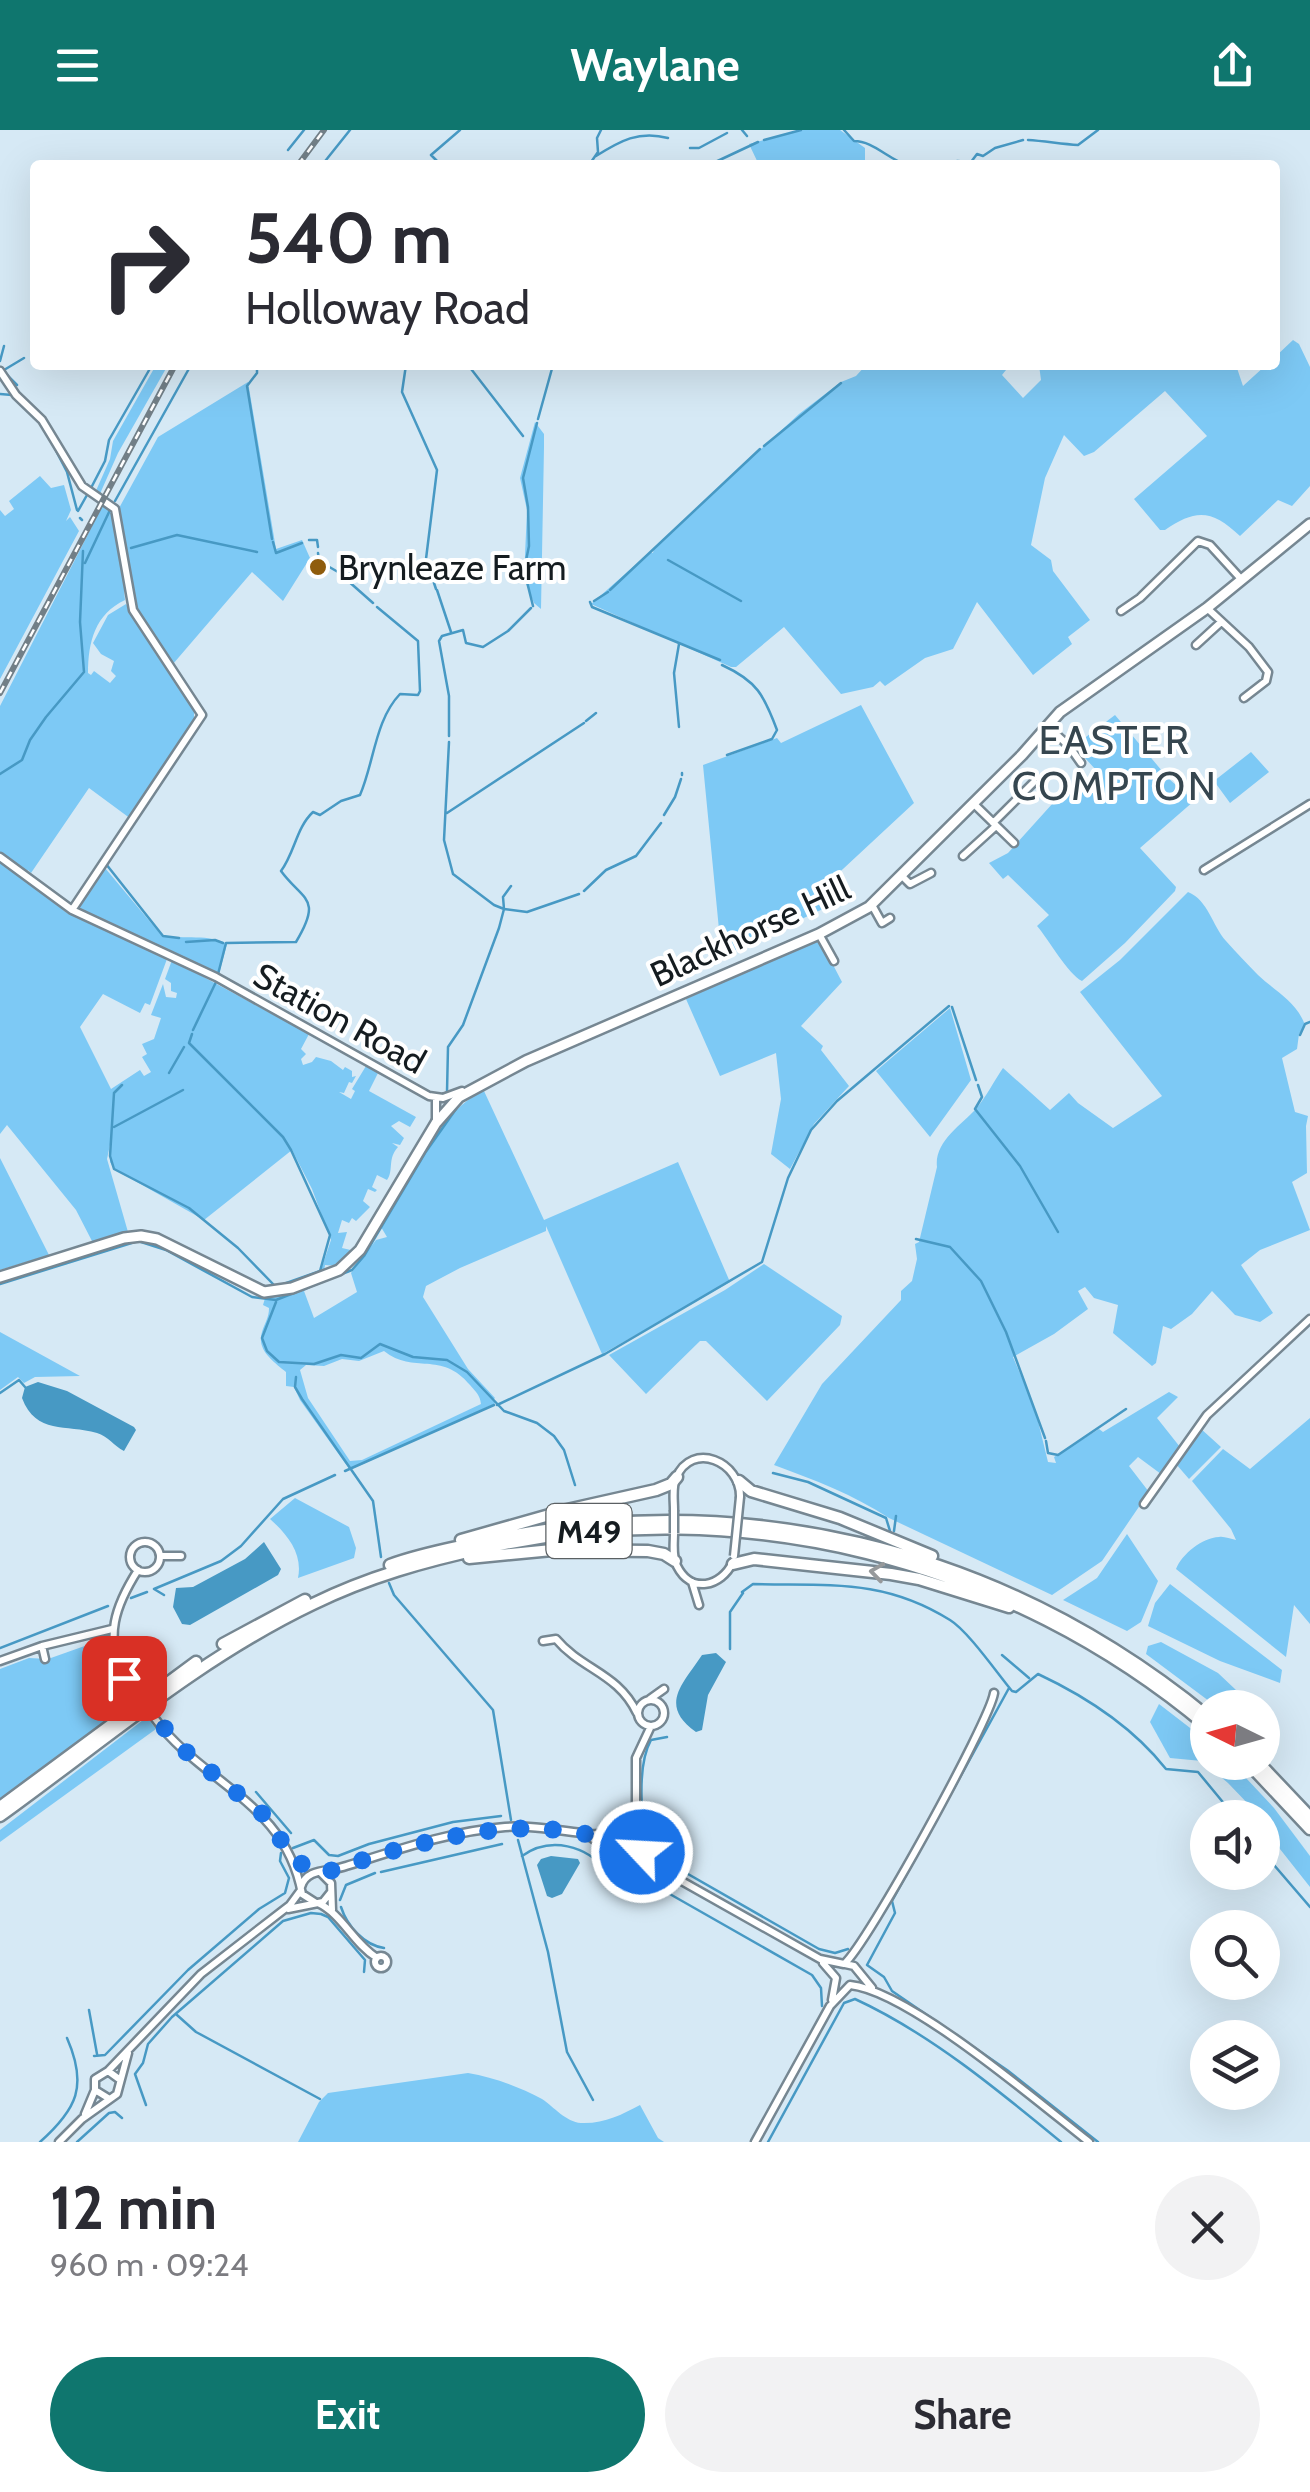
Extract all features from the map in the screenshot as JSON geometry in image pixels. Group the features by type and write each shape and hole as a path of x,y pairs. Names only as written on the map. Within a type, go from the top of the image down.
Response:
{"highway":[{"name":"M49","path":"0,1807 168,1681 219,1647 312,1596 489,1530 656,1490 671,1484 677,1476"},
{"name":"M49","path":"739,1481 750,1491 840,1518 998,1584 1133,1661 1190,1704"},
{"name":"M49","path":"418,1554 581,1524 636,1520 749,1524 812,1532 892,1550 1018,1596"},
{"name":"M49","path":"0,1816 220,1654 315,1603 399,1569 581,1531 670,1527 748,1531 826,1543 922,1568 991,1593 1038,1616 1130,1668 1190,1713"},
{"name":"M49","path":"399,1569 552,1550 648,1551 675,1561"},
{"name":"M49","path":"734,1560 754,1559 919,1579 1038,1616"},
{"path":"1264,1780 1310,1829"},
{"path":"1275,1780 1310,1817"}],"main road":[{"name":"Blackhorse Hill","path":"0,1277 141,1236 157,1239 265,1292 292,1288 339,1270 351,1261 375,1227 436,1123 459,1098 477,1085 819,934 872,905 1070,704 1206,608 1310,524"}],"street":[{"path":"0,372 16,395 42,420 88,492 116,512 133,610 202,715 72,910"},
{"path":"1121,612 1198,541 1210,545 1241,579"},
{"path":"1206,608 1249,647 1268,672 1266,681 1249,697"},
{"path":"1196,645 1220,623"},
{"path":"1047,726 1081,762"},
{"path":"963,856 1034,782"},
{"path":"973,803 1014,842"},
{"path":"1204,870 1310,804"},
{"name":"Station Road","path":"0,857 72,910 218,978 436,1098 477,1085"},
{"path":"902,876 910,884 931,874"},
{"path":"872,905 882,923 890,918"},
{"path":"819,934 834,957"},
{"name":"Station Road","path":"436,1098 436,1123"},
{"path":"1144,1504 1206,1415 1310,1319"},
{"path":"692,1581 699,1605 710,1584 724,1576 734,1560 739,1481 728,1466 713,1458 693,1461 677,1476 674,1510 675,1561 692,1581 710,1584"},
{"path":"138,1544 152,1544 160,1556 155,1568 147,1572 138,1570 130,1558 138,1544"},
{"path":"160,1556 180,1556"},
{"path":"138,1570 121,1597 112,1629 113,1648 124,1678 163,1729 192,1758 264,1815 293,1858 308,1900 332,1911 360,1947 377,1958"},
{"path":"0,1661 112,1629"},
{"path":"542,1641 556,1639 566,1651 613,1680 630,1697 639,1717 641,1743"},
{"path":"42,1646 45,1659"},
{"path":"639,1717 647,1700 664,1688 663,1718 651,1726 636,1758 636,1836 655,1866"},
{"path":"830,2006 836,1977 862,1943 978,1731 994,1693"},
{"path":"630,1697 661,1704"},
{"path":"639,1717 651,1726"},
{"path":"606,1851 606,1840 636,1815"},
{"path":"82,2119 95,2090 95,2079 108,2071 201,1974 280,1912 306,1876 442,1838 504,1827 545,1827 586,1834 628,1831 636,1836"},
{"path":"586,1834 614,1862 655,1866 820,1959 856,1970 876,1992"},
{"path":"630,1862 639,1846"},
{"path":"293,1858 329,1878 332,1911"},
{"path":"280,1912 317,1903 351,1864"},
{"path":"755,2142 830,2006 856,1980 862,1943"},
{"path":"820,1959 841,1984 876,1992 958,2042 1089,2142"},
{"path":"59,2142 119,2091 122,2066 132,2046"},
{"path":"108,2071 120,2081"},
{"path":"95,2090 109,2098"}],"shaded area":[{"path":"803,130 840,130 865,148 865,160 757,160 749,144"},
{"path":"1293,340 1310,367 1310,486 1292,506 1278,500 1240,536 1221,521 1204,515 1160,530 1134,499 1207,436 1165,391 1094,452 1084,456 1064,435 1045,478 1031,545 1051,560 1053,571 1090,620 1068,637 1072,644 1033,675 977,602 953,649 925,658 885,686 880,681 873,687 841,694 784,627 736,667 731,667 591,604 653,553 799,414 861,370 1006,370 1002,375 1023,398 1041,380 1040,370 1238,370 1243,386 1261,370 1280,370 1280,352"},
{"path":"153,370 165,370 118,453 99,496 95,493 110,459 113,441"},
{"path":"248,382 276,549 302,540 310,558 283,601 252,572 173,664 133,603 118,510 158,437"},
{"path":"535,422 544,434 541,609 534,603 524,578 527,510 520,478"},
{"path":"40,476 51,488 64,485 71,510 66,521 70,517 79,531 0,679 0,510 5,516 14,509 9,501"},
{"path":"104,503 120,535 125,600 107,613 95,630 88,673 94,671 110,683 116,676 111,671 114,661 101,654 93,643 108,615 126,604 194,711 194,721 131,819 89,788 31,873 26,873 0,854 0,706"},
{"path":"861,705 914,803 829,882 830,892 838,902 727,954 721,950 703,765 777,738 781,743"},
{"path":"1115,715 1168,778 1194,801 1140,848 1176,887 1175,891 1082,981 1037,926 1049,915 1008,875 1003,879 989,863 1008,853 1053,803 1059,804 1096,770 1074,746"},
{"path":"1251,752 1269,772 1230,803 1214,781"},
{"path":"0,862 67,913 167,959 150,1005 145,1003 140,1013 103,994 80,1027 111,1089 140,1070 144,1076 151,1072 142,1057 147,1054 142,1044 154,1039 161,1018 151,1015 163,984 166,997 176,998 177,993 171,991 171,983 165,979 172,960 309,1034 301,1049 306,1054 301,1059 303,1065 316,1057 352,1071 352,1077 356,1076 352,1083 344,1093 339,1092 351,1099 355,1091 352,1089 366,1066 378,1073 369,1091 416,1117 410,1127 399,1121 391,1126 404,1138 400,1145 392,1143 398,1147 387,1180 377,1175 372,1187 377,1190 368,1189 363,1201 370,1207 356,1221 342,1220 338,1233 347,1232 342,1248 355,1251 337,1266 325,1265 320,1273 331,1240 292,1150 204,1220 114,1169 110,1162 111,1140 107,1159 128,1232 93,1243 76,1210 7,1125 0,1134"},
{"path":"105,868 162,936 204,938 227,944 219,974 79,910 77,907"},
{"path":"1188,892 1200,901 1238,954 1291,1003 1305,1025 1297,1049 1282,1058 1295,1112 1308,1116 1307,1173 1292,1182 1310,1230 1260,1250 1241,1265 1273,1313 1260,1322 1235,1315 1212,1291 1192,1314 1171,1329 1163,1326 1156,1363 1152,1366 1113,1333 1118,1305 1094,1298 1085,1287 1078,1291 1088,1309 1013,1357 1035,1409 1048,1462 1056,1463 1054,1457 1169,1392 1178,1397 1157,1418 1180,1447 1161,1474 1138,1457 1129,1466 1149,1492 1102,1561 1052,1595 848,1495 774,1465 822,1384 901,1300 901,1291 912,1281 917,1259 915,1244 919,1242 940,1150 980,1104 1003,1068 1050,1110 1069,1093 1113,1128 1162,1096 1080,992 1120,960"},
{"path":"819,938 842,982 801,1026 823,1046 821,1050 849,1086 814,1124 790,1169 771,1154 781,1099 776,1053 720,1076 686,999"},
{"path":"950,1008 971,1080 930,1137 876,1071"},
{"path":"484,1091 544,1220 678,1162 730,1282 602,1354 546,1226 546,1231 460,1268 426,1286 423,1297 468,1369 496,1403 350,1470 294,1387 286,1386 286,1372 264,1350 261,1338 269,1308 263,1305 266,1295 309,1284 310,1288 304,1291 314,1318 357,1292 351,1273 376,1240 387,1237 381,1227 413,1171 438,1131 468,1100","holes":["384,1351 395,1358 449,1368 470,1385 481,1404 362,1460 350,1461 308,1398 300,1370 306,1365 324,1366 342,1359 359,1361"]},
{"path":"0,1158 49,1255 0,1270"},
{"path":"764,1264 842,1316 840,1325 767,1401 706,1341 700,1341 646,1394 609,1355 725,1290"},
{"path":"0,1332 80,1376 35,1377 24,1383 18,1377 0,1390"},
{"path":"38,1382 67,1391 134,1427 124,1451 101,1434 53,1426 35,1418 22,1398 25,1387"},
{"path":"1310,1418 1310,1624 1294,1605 1286,1657 1176,1569 1188,1553 1206,1540 1236,1540 1192,1481 1223,1449 1250,1469"},
{"path":"1200,1428 1221,1447 1189,1479 1176,1464"},
{"path":"295,1498 349,1527 356,1548 354,1558 298,1578 293,1546 270,1519"},
{"path":"1127,1534 1158,1581 1141,1622 1127,1631 1063,1600 1097,1578"},
{"path":"264,1542 281,1569 278,1575 190,1625 182,1624 173,1607 176,1588 193,1587 245,1559"},
{"path":"1170,1584 1282,1670 1280,1683 1220,1661 1148,1626 1155,1603"},
{"path":"96,1642 109,1681 125,1699 122,1709 0,1800 0,1669 29,1658 48,1659"},
{"path":"1161,1642 1218,1673 1236,1690 1194,1690 1146,1654 1148,1646"},
{"path":"716,1653 726,1662 708,1695 702,1730 696,1732 678,1713 678,1694 702,1655"},
{"path":"1159,1704 1190,1728 1190,1760 1170,1758 1150,1722"},
{"path":"147,1717 156,1729 0,1842 0,1830"},
{"path":"1224,1780 1248,1780 1267,1800 1244,1800"},
{"path":"1280,1816 1310,1856 1310,1887 1280,1849"},
{"path":"551,1856 578,1859 580,1863 562,1894 552,1898 547,1896 537,1865"},
{"path":"468,2073 524,2090 576,2122 605,2120 640,2105 664,2142 298,2142 328,2093"}],"waterway":[{"path":"288,150 304,130"},
{"path":"326,160 350,130"},
{"path":"436,160 431,155 460,130"},
{"path":"592,160 598,152 601,130"},
{"path":"742,130 747,136"},
{"path":"764,140 801,130"},
{"path":"844,130 854,141 868,144 895,160"},
{"path":"1028,140 1078,145 1098,130"},
{"path":"690,148 699,148 727,133"},
{"path":"596,156 630,138 668,138"},
{"path":"972,160 977,154 983,156 1023,140"},
{"path":"720,160 758,142"},
{"path":"0,361 4,346"},
{"path":"4,370 24,358"},
{"path":"91,488 105,461 109,440 149,370"},
{"path":"115,501 188,370"},
{"path":"257,370 247,386 272,539"},
{"path":"405,370 402,392 437,470 426,559 436,589"},
{"path":"472,370 523,436"},
{"path":"538,419 552,370"},
{"path":"7,375 17,385"},
{"path":"764,446 841,383"},
{"path":"0,394 12,395"},
{"path":"533,606 524,570 529,546 523,478 537,423"},
{"path":"50,439 67,472 77,510"},
{"path":"610,590 760,449"},
{"path":"78,511 87,495"},
{"path":"85,563 110,510"},
{"path":"121,524 124,540"},
{"path":"131,548 177,535 257,552"},
{"path":"309,540 317,540 318,547"},
{"path":"273,542 276,553 302,543"},
{"path":"0,774 22,760 46,717 84,672 80,622 83,551"},
{"path":"318,553 319,561 373,603"},
{"path":"668,560 741,601"},
{"path":"437,590 451,632"},
{"path":"594,601 608,592"},
{"path":"590,602 592,607 720,660"},
{"path":"193,1030 216,982 226,943 296,942 309,908 303,895 281,871 299,833 313,812 320,815 341,801 360,795 385,716 400,694 418,695 420,691 418,641 377,607"},
{"path":"449,736 449,696 439,641 442,636 463,630 466,643 483,647 508,631 531,608"},
{"path":"679,644 674,673 679,727"},
{"path":"722,665 758,690 777,730 772,739 727,755"},
{"path":"586,721 596,713"},
{"path":"447,813 584,723"},
{"path":"449,742 444,840 453,874 504,909 527,912 579,894"},
{"path":"664,815 681,779"},
{"path":"161,783 106,864 163,936 179,938"},
{"path":"584,891 606,870 636,856 661,823"},
{"path":"447,1092 448,1047 463,1025 499,928 503,897 511,886"},
{"path":"186,942 223,943"},
{"path":"497,1405 605,1354 762,1262 788,1178 811,1130 837,1101 949,1006"},
{"path":"952,1007 976,1080"},
{"path":"1300,1035 1310,1022"},
{"path":"122,1085 114,1093 110,1156 114,1169 189,1208 238,1248 274,1285 320,1271 330,1235 291,1150 283,1137 189,1043 192,1034"},
{"path":"169,1073 184,1047"},
{"path":"978,1085 982,1097 975,1109 1020,1166 1058,1232"},
{"path":"114,1127 183,1090"},
{"path":"0,1284 138,1241 166,1250 252,1297 276,1300 352,1270 456,1109"},
{"path":"916,1239 950,1247 981,1281 1006,1332 1045,1438"},
{"path":"276,1302 262,1338 267,1351 279,1362 314,1364 341,1355 361,1358 380,1344 413,1357 447,1360 467,1372 504,1411 537,1423 554,1436 564,1450 575,1485"},
{"path":"296,1377 295,1387 302,1399 373,1501 381,1557"},
{"path":"0,1393 19,1380 25,1387"},
{"path":"345,1471 494,1405"},
{"path":"1046,1441 1048,1453 1058,1455 1126,1409"},
{"path":"773,1473 808,1482 886,1518 890,1531"},
{"path":"154,1589 221,1561 241,1546 283,1499 335,1475"},
{"path":"894,1531 896,1516"},
{"path":"389,1583 394,1595 493,1710 511,1820"},
{"path":"742,1592 753,1584 831,1585 878,1591 925,1606 965,1633 1012,1691 1016,1692 1038,1674 1074,1692 1123,1726 1166,1769 1198,1772 1221,1800"},
{"path":"154,1589 164,1595"},
{"path":"131,1598 147,1592"},
{"path":"730,1649 730,1612 743,1593"},
{"path":"0,1648 108,1606"},
{"path":"1002,1655 1029,1678"},
{"path":"1009,1688 892,1901 895,1913 867,1965 884,1977 892,1991 1007,2070 1098,2142"},
{"path":"667,1737 651,1740 643,1765 643,1814 653,1854 819,1949 835,1953 848,1949"},
{"path":"256,1792 291,1833"},
{"path":"293,1848 314,1840 329,1855 338,1856 453,1822 501,1816"},
{"path":"518,1840 548,1952 567,2052 593,2100"},
{"path":"381,1872 502,1844"},
{"path":"522,1856 544,1846 568,1846 589,1855 607,1872"},
{"path":"94,2056 105,2055 188,1970 259,1909 285,1893 289,1878 280,1861 281,1853"},
{"path":"1280,1872 1310,1907"},
{"path":"340,1900 346,1885 375,1873"},
{"path":"619,1877 637,1878 668,1893 812,1975 821,1988 822,2006"},
{"path":"341,1907 357,1934 384,1948"},
{"path":"146,2105 135,2074 148,2044 172,2017 283,1921 311,1913 328,1917 365,1960 364,1972"},
{"path":"768,2142 844,2003 855,1999 936,2045 1061,2142"},
{"path":"89,2010 97,2054"},
{"path":"177,2015 196,2032 320,2099"},
{"path":"40,2142 63,2119 75,2096 77,2070 67,2038"},
{"path":"77,2142 109,2113 115,2112 122,2118"}],"railway":[{"path":"302,160 324,130"},
{"path":"0,693 172,370"}],"place":[{"name":"Brynleaze Farm","path":"318,567"}],"district":[{"name":"EASTER COMPTON","path":"1115,762"}],"route":[{"path":"124,1678 179,1746 264,1815 293,1858 314,1872 335,1870 442,1838 504,1827 545,1827 586,1834 624,1830 636,1836 642,1852"}]}
